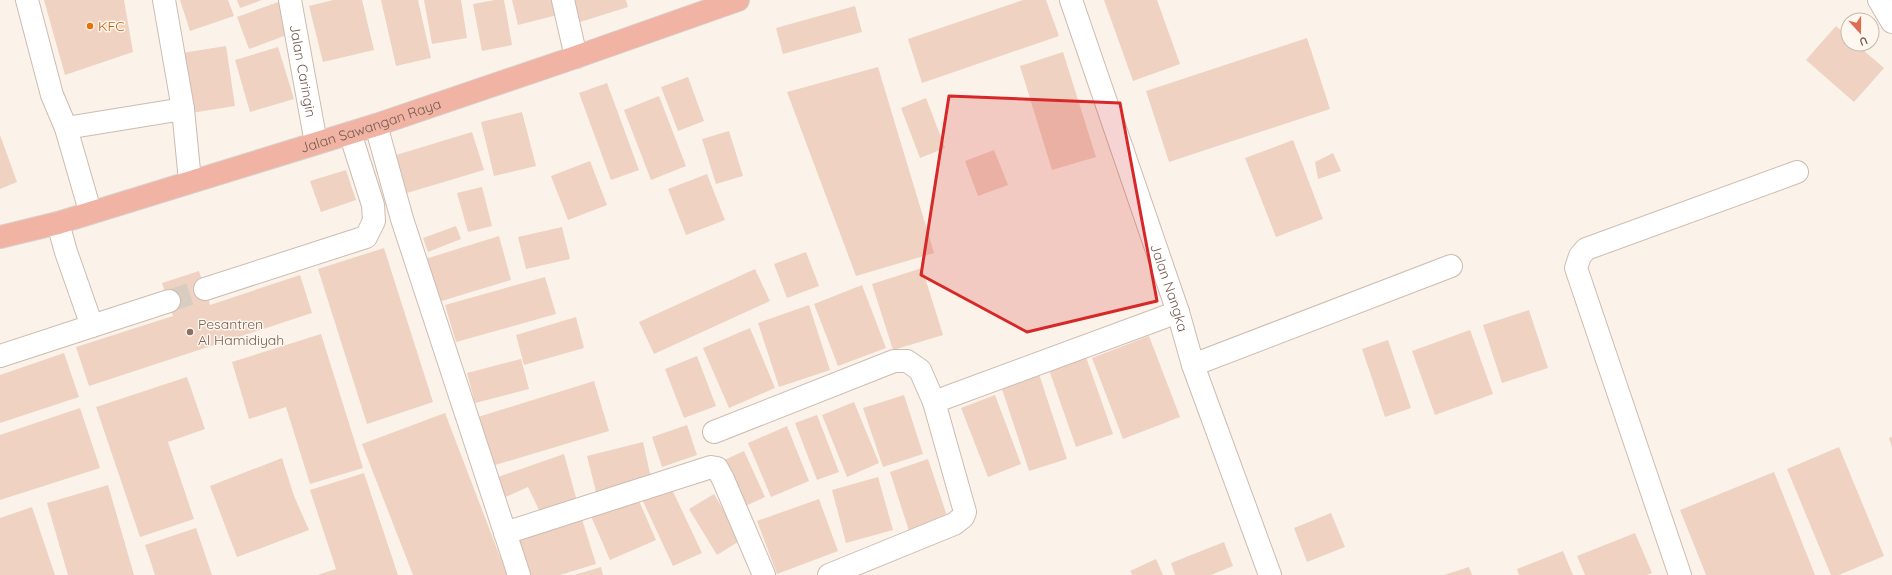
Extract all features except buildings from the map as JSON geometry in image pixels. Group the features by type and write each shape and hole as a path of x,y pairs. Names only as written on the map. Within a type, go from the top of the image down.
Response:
{"highway":[{"name":"Jalan Sawangan Raya","path":"0,237 58,223 90,211 376,125 738,0"}],"street":[{"path":"27,0 52,95 66,128 90,211"},
{"path":"164,0 183,109 190,181"},
{"name":"Jalan Caringin","path":"290,0 316,143"},
{"path":"563,0 576,57"},
{"name":"Jalan Nangka","path":"1071,0 1178,312 1193,365 1270,575"},
{"path":"1879,0 1892,22"},
{"path":"66,128 183,109"},
{"path":"376,125 402,219 519,575"},
{"path":"205,290 366,237 374,221 373,205 350,133"},
{"path":"1680,575 1576,268 1580,256 1586,249 1797,172"},
{"path":"58,223 66,252 92,326"},
{"path":"1193,365 1450,266"},
{"path":"0,356 169,301"},
{"path":"934,402 1178,312"},
{"path":"714,432 894,361 907,362 920,370 934,402 964,512 963,517 954,524 829,575"},
{"path":"505,534 711,467 717,468 723,479 764,575"}],"highlighted area":[{"path":"949,96 1120,103 1157,301 1027,332 921,275"}],"tunnel":[{"path":"169,301 205,289"}],"place":[{"name":"KFC","path":"90,26"},
{"name":"Pesantren Al Hamidiyah","path":"190,332"}]}
